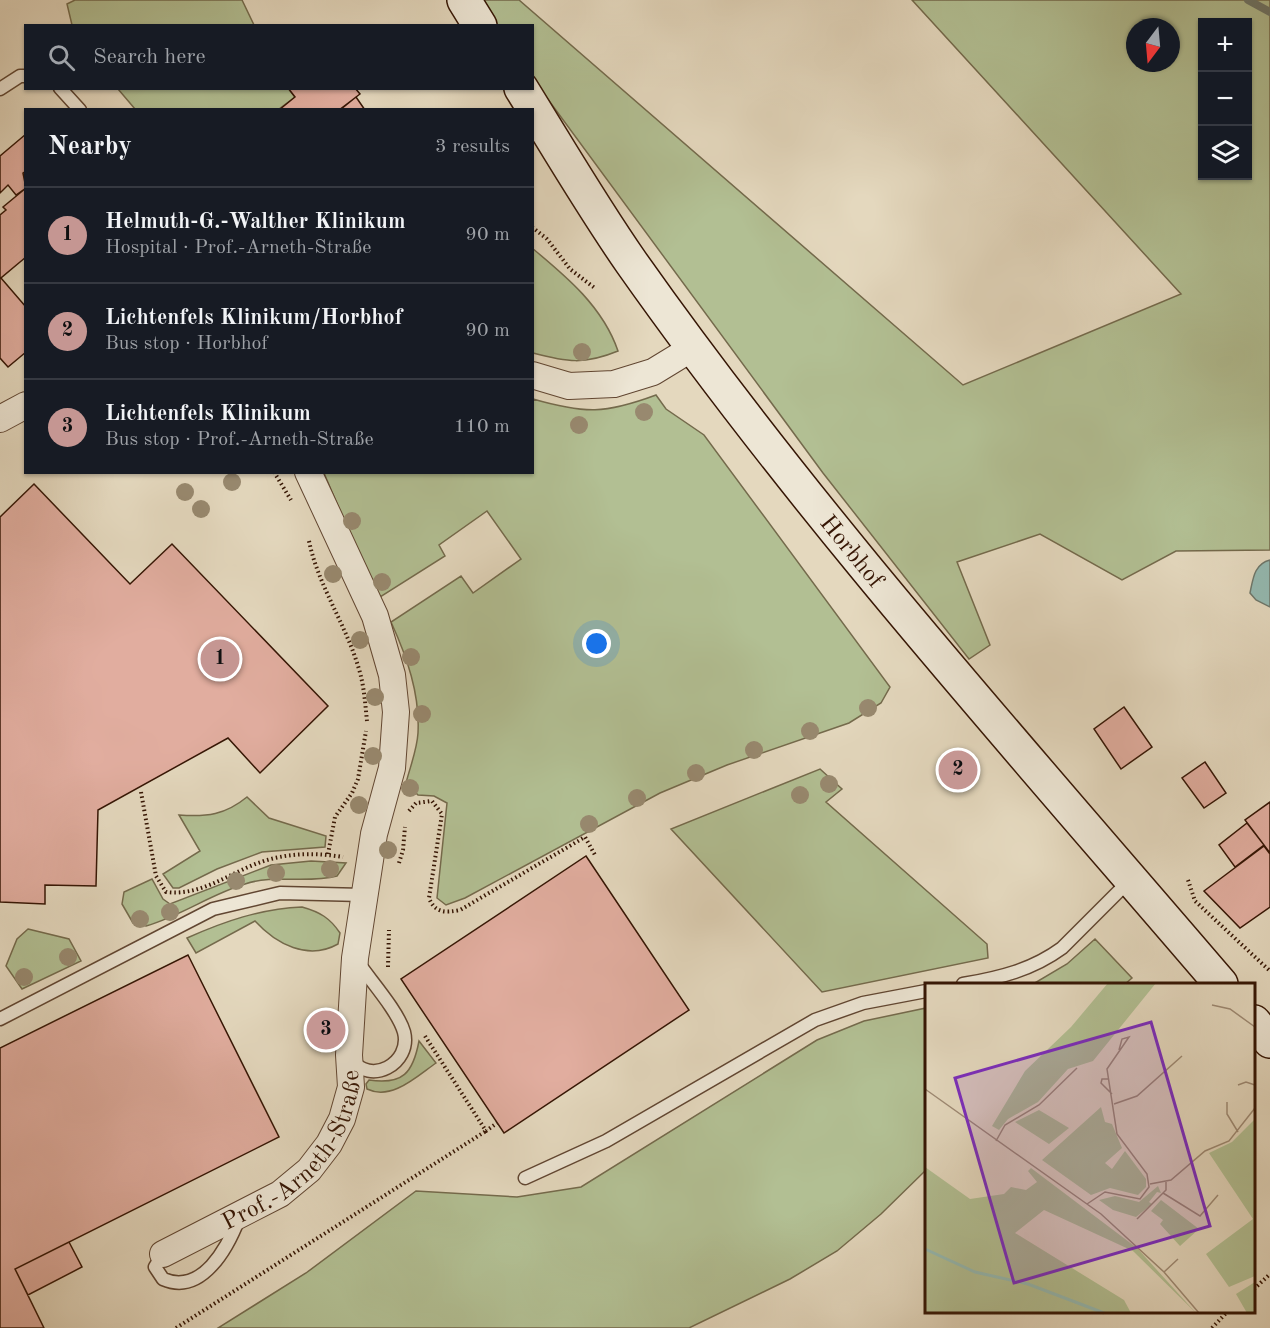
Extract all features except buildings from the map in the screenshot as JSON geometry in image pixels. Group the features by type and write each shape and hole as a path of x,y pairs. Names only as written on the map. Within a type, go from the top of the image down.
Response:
{"main road":[{"path":"464,0 479,24"},
{"name":"Horbhof","path":"522,90 534,108"},
{"name":"Horbhof","path":"534,109 630,261 752,426 895,604 1220,983"},
{"path":"1255,1023 1270,1041"}],"street":[{"path":"534,376 569,386 614,384 653,372 694,347"},
{"path":"0,419 24,406"},
{"name":"Prof.-Arneth-Straße","path":"163,1254 287,1188 309,1170 329,1144 342,1119 351,1087 349,1055 355,958 369,860 392,768 396,712 392,675 375,616 309,474"}],"lane":[{"path":"0,89 20,76 24,76"},
{"path":"62,90 78,108"},
{"path":"968,983 1007,976 1050,958 1131,879"},
{"path":"0,1018 213,909 280,893 363,895"},
{"path":"349,1055 356,1065 373,1071 389,1068 400,1059 405,1045 404,1030 355,958"},
{"path":"525,1178 606,1141 815,1020 863,1003 925,991"},
{"path":"163,1254 155,1267 164,1279 183,1283 196,1278 210,1268 226,1249 240,1215"}],"path":[{"path":"534,229 547,239 570,269 596,289"},
{"path":"275,474 288,498 294,503"},
{"path":"308,535 318,571 357,663 365,690 367,723 358,779 352,793 335,817 328,854"},
{"path":"141,792 156,876 166,892 183,894 191,892 254,865 285,855 328,854 369,860 396,870 403,850 405,819 416,803 432,801 442,814 429,898 433,907 440,912 460,910 585,837 595,855"},
{"path":"1188,880 1196,901 1270,971"},
{"path":"389,918 387,959 389,974"},
{"path":"420,1028 486,1131"},
{"path":"176,1328 497,1124"},
{"path":"1255,1287 1270,1274"},
{"path":"1212,1328 1225,1313"}],"green space":[{"path":"75,0 242,0 254,24 72,24 67,4"},
{"path":"476,0 519,0 963,385 1181,294 912,0 1270,0 1270,550 1176,551 1122,580 1040,534 957,562 990,645 969,659 823,473 534,80 534,24 493,24"},
{"path":"119,90 290,90 295,97 280,108 134,108"},
{"path":"534,250 571,282 593,307 603,320 618,351 585,360 556,358 534,353"},
{"path":"656,395 666,409 704,435 890,687 881,703 849,723 727,765 660,793 465,898 446,905 437,898 447,803 434,796 418,795 406,783 417,739 417,704 407,662 391,622 461,576 473,593 521,559 487,511 439,545 445,556 377,599 324,474 534,474 534,399 567,407 595,410 623,406"},
{"path":"820,769 842,789 826,802 987,944 988,958 822,992 671,829"},
{"path":"247,797 269,818 326,836 325,847 262,852 217,869 179,888 173,888 163,874 200,851 179,815 215,814 231,808"},
{"path":"311,861 346,863 337,876 267,880 245,884 146,926 133,923 122,904 124,892 152,879 163,899 170,904 271,865"},
{"path":"302,907 319,913 332,923 340,933 338,944 315,951 293,948 273,937 255,921 196,953 187,938 243,917 272,910"},
{"path":"28,929 69,939 81,961 22,989 6,966 17,939"},
{"path":"1095,939 1132,978 1126,983 1035,983 1067,964"},
{"path":"925,1008 925,1171 881,1214 837,1251 790,1279 689,1328 218,1328 306,1273 416,1191 517,1197 581,1187 817,1040 864,1021"},
{"path":"419,1041 436,1063 395,1089 376,1092 367,1089 366,1084 369,1080 390,1081 410,1069"}],"water":[{"path":"1270,560 1270,607 1256,600 1250,593 1257,569"}],"waterway":[{"path":"1248,0 1270,12"}],"place":[{"name":"Helmuth-G.-Walther Klinikum","path":"220,659"},
{"name":"Lichtenfels Klinikum/Horbhof","path":"958,770"},
{"name":"Lichtenfels Klinikum","path":"326,1030"}]}
